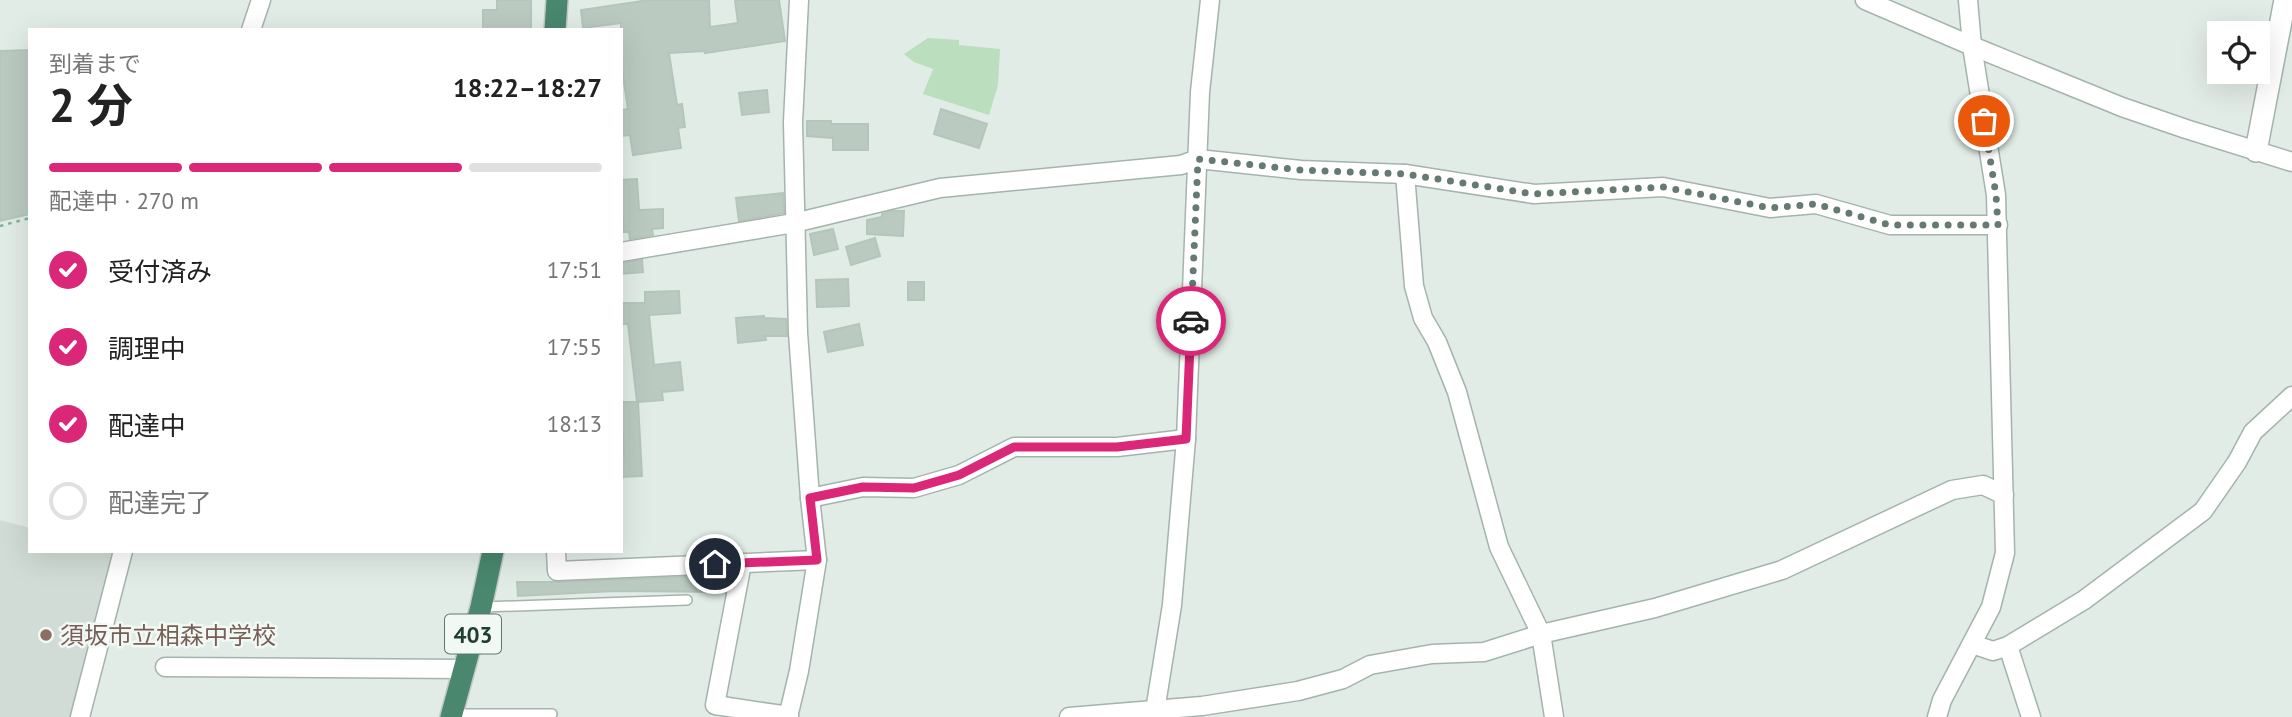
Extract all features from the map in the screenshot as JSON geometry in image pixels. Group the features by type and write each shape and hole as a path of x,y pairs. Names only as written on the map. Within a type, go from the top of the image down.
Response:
{"highway":[{"path":"555,28 557,0"},
{"name":"403","path":"451,715 481,607 493,553"}],"street":[{"path":"252,28 261,0"},
{"path":"742,563 715,705 788,716 799,671 817,560 797,333 793,122 799,0"},
{"path":"1154,714 1172,605 1186,439 1200,92 1210,0"},
{"path":"1865,0 1972,47 2122,107 2186,130 2292,162"},
{"path":"1937,717 1942,700 1991,607 2005,553 1996,195 1972,47 1968,0"},
{"path":"2256,151 2285,0"},
{"path":"623,252 794,223 940,188 1181,165 1198,159 1301,170 1405,174 1534,194 1663,187 1770,208 1816,204 1890,225 1998,225"},
{"path":"1405,174 1414,286 1423,318 1437,342 1457,392 1499,547 1541,634 1554,717"},
{"path":"1972,644 1993,651 2008,646 2084,600 2203,511 2237,462 2253,432 2292,396"},
{"path":"810,498 863,487 914,488 959,475 1014,447 1117,447 1186,439"},
{"path":"1069,717 1154,714 1298,691 1343,679 1370,665 1432,654 1484,652 1541,634 1655,608 1782,570 1952,490 1983,485 2004,495"},
{"path":"80,717 122,553"},
{"path":"556,553 557,571 817,560"},
{"path":"2008,646 2031,717"},
{"path":"166,667 464,669"}],"lane":[{"path":"481,607 687,600"},
{"path":"451,715 552,714"}],"path":[{"path":"0,226 28,219"}],"shaded area":[{"name":"須坂市立相森中学校","path":"0,520 28,527 28,553 113,553 72,717 0,717"}],"green space":[{"path":"928,38 959,40 959,45 1000,49 998,85 989,115 923,94 933,69 914,62 904,54"}],"building":[{"path":"497,0 531,0 531,28 483,28 483,10 497,10"},
{"path":"649,0 709,0 710,27 738,23 735,0 779,0 785,41 705,53 669,53 677,105 682,104 685,127 678,128 681,148 633,155 630,135 623,136 623,110 628,109 623,76 623,28 621,23 583,28 581,10"},
{"path":"28,50 28,214 0,221 0,51"},
{"path":"767,90 769,112 742,115 739,93"},
{"path":"941,109 987,124 979,148 934,134"},
{"path":"807,121 868,124 868,150 833,150 833,138 807,136"},
{"path":"637,179 639,210 663,209 663,228 652,229 653,235 630,239 629,232 623,232 623,180"},
{"path":"783,193 784,213 739,221 736,198"},
{"path":"893,211 904,211 903,236 867,234 867,220"},
{"path":"833,229 838,249 814,255 810,234"},
{"path":"875,238 880,256 851,265 846,247"},
{"path":"642,260 643,272 623,274 623,263"},
{"path":"848,279 849,306 817,307 816,280"},
{"path":"908,282 924,282 924,300 908,300"},
{"path":"679,291 680,313 649,315 654,365 680,362 683,390 662,392 663,400 638,402 642,476 623,477 623,402 637,402 628,324 623,324 623,303 645,303 645,292"},
{"path":"764,316 786,319 787,336 765,336 766,340 738,343 736,318"},
{"path":"859,324 863,345 828,352 824,332"},
{"path":"728,575 725,592 615,591 518,596 517,582 557,582"}],"way so far":[{"path":"1191,321 1198,159 1301,170 1405,174 1534,194 1663,187 1770,208 1816,204 1890,225 1998,225 1984,121"}],"place":[{"name":"須坂市立相森中学校","path":"46,635"}],"route":[{"path":"715,564 817,560 810,498 863,487 914,488 959,475 1014,447 1117,447 1186,439 1191,321"}]}
